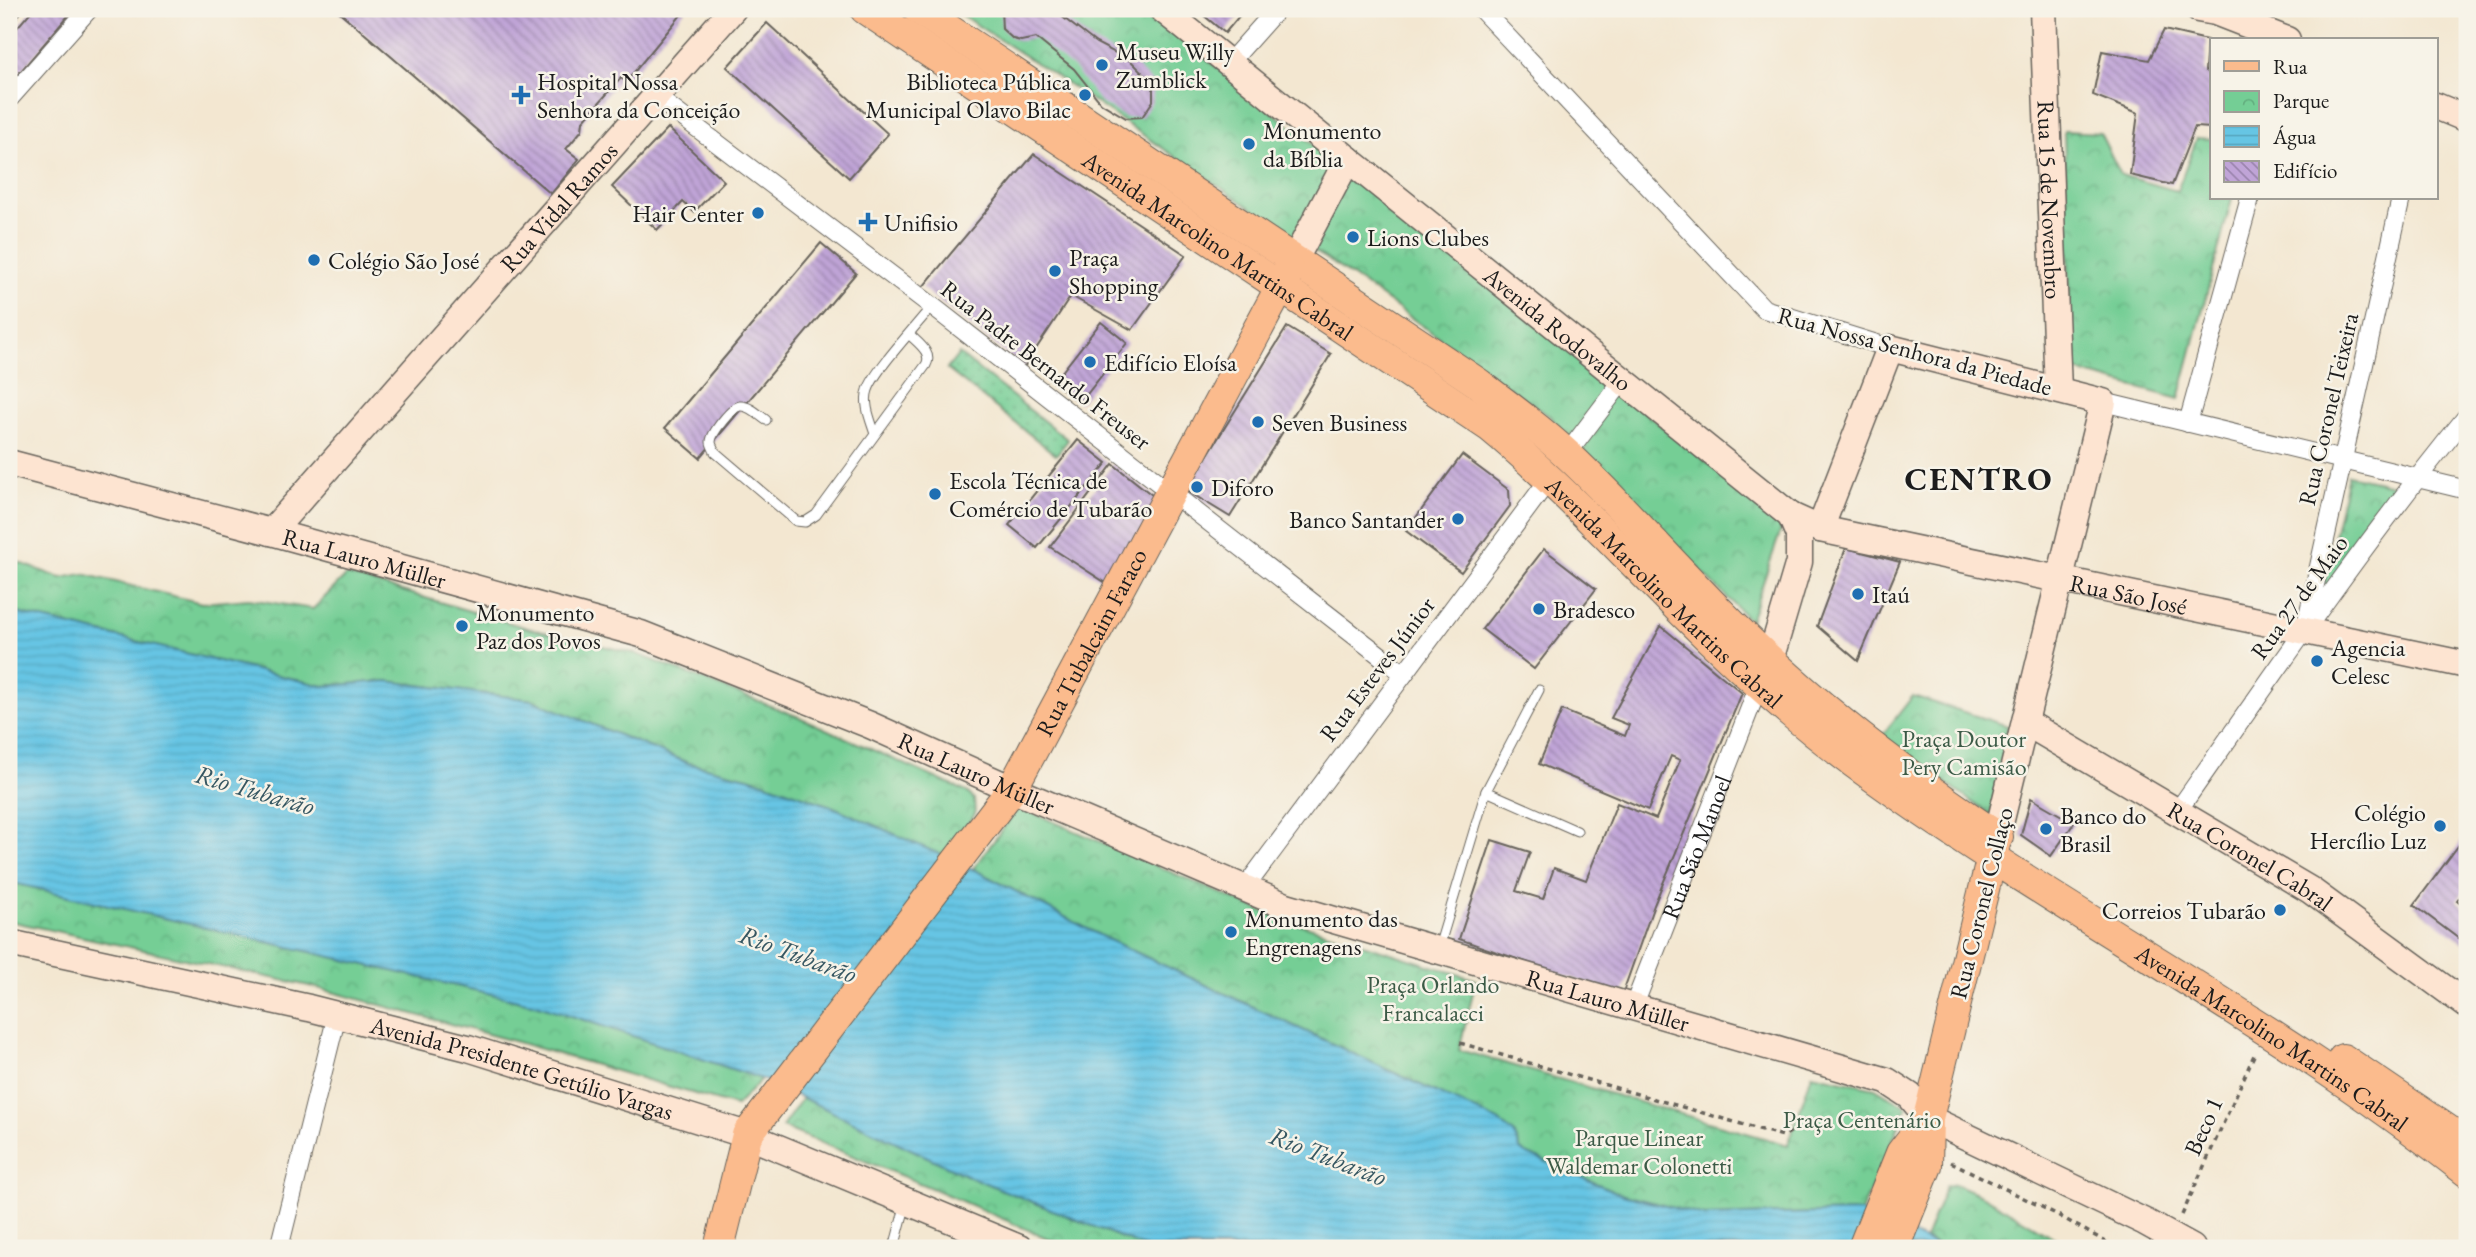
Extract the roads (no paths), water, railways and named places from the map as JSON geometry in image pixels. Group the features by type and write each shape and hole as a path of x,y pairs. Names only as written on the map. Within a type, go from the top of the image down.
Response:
{"main road":[{"name":"Rua Vidal Ramos","path":"271,531 733,9"},
{"name":"Avenida Marcolino Martins Cabral","path":"865,9 1287,274 1478,383 1567,454 1764,672"},
{"name":"Avenida Marcolino Martins Cabral","path":"918,9 1287,274 1479,419 1550,478 1683,614 1867,742 1995,847 2351,1088 2467,1172"},
{"name":"Avenida Rodovalho","path":"1162,9 1791,516"},
{"name":"Rua 15 de Novembro","path":"2043,9 2057,390"},
{"path":"2198,9 2215,12 2282,38"},
{"path":"2438,107 2467,119"},
{"name":"Rua Tubalcaim Faraco","path":"753,1127 1013,789 1348,159"},
{"name":"Rua Nossa Senhora da Piedade","path":"1890,348 2102,402"},
{"path":"1820,529 1890,348"},
{"name":"Rua Coronel Collaço","path":"1928,1118 2102,402"},
{"name":"Rua Lauro Müller","path":"9,463 271,531 641,635 870,725 1286,906 1887,1081 1910,1096 1928,1118"},
{"name":"Rua São José","path":"1791,516 1820,529 2467,665"},
{"name":"Rua São Manoel","path":"1764,672 1799,562 1798,535 1791,516"},
{"name":"Rua Coronel Cabral","path":"2025,722 2310,890 2467,1005"},
{"name":"Avenida Marcolino Martins Cabral","path":"1995,847 2383,1084 2467,1143"},
{"name":"Avenida Presidente Getúlio Vargas","path":"9,943 337,1015 468,1048 753,1127 906,1202 1019,1248"},
{"path":"1863,1248 1901,1153 1928,1118"},
{"path":"1894,1248 1937,1163 1928,1118"},
{"path":"1928,1118 2182,1242"},
{"path":"719,1248 753,1127"}],"street":[{"path":"9,99 89,9"},
{"path":"1229,63 1277,9"},
{"name":"Rua Nossa Senhora da Piedade","path":"1481,9 1756,303 1773,313 1890,348"},
{"name":"Rua Padre Bernardo Freuser","path":"655,96 932,306 1404,674"},
{"path":"2188,423 2249,200"},
{"name":"Rua Coronel Teixeira","path":"2304,631 2401,200"},
{"path":"1567,454 1623,380"},
{"name":"Rua Nossa Senhora da Piedade","path":"2102,402 2467,491"},
{"name":"Rua 27 de Maio","path":"2177,812 2416,478 2467,416"},
{"name":"Rua Esteves Júnior","path":"1244,889 1550,478"},
{"name":"Rua São Manoel","path":"1633,1008 1764,672"},
{"path":"279,1248 337,1015"}],"lane":[{"path":"876,434 867,406 867,391 877,374 932,306"},
{"path":"766,420 740,406 713,432 711,444 715,453 796,521 805,522 816,516 929,361 924,349 910,335"},
{"path":"1438,949 1486,791 1539,690"},
{"path":"1486,791 1577,831"},
{"path":"894,1248 906,1202"}],"water":[{"name":"Rio Tubarão","path":"9,611 323,686 387,681 532,700 688,763 752,778 831,806 973,869 1103,937 1498,1121 1514,1133 1521,1151 1623,1195 1705,1216 1861,1212 1942,1248 1147,1248 968,1176 762,1079 539,1005 9,882"}],"place":[{"name":"Museu Willy Zumblick","path":"1102,65"},
{"name":"Hospital Nossa Senhora da Conceição","path":"521,95"},
{"name":"Biblioteca Pública Municipal Olavo Bilac","path":"1085,95"},
{"name":"Monumento da Bíblia","path":"1249,144"},
{"name":"Hair Center","path":"758,213"},
{"name":"Unifisio","path":"868,222"},
{"name":"Lions Clubes","path":"1353,237"},
{"name":"Colégio São José","path":"314,260"},
{"name":"Praça Shopping","path":"1055,271"},
{"name":"Edifício Eloísa","path":"1090,362"},
{"name":"Seven Business","path":"1258,422"},
{"name":"Diforo","path":"1197,487"},
{"name":"Escola Técnica de Comércio de Tubarão","path":"935,494"},
{"name":"Banco Santander","path":"1458,519"},
{"name":"Itaú","path":"1858,594"},
{"name":"Bradesco","path":"1539,609"},
{"name":"Monumento Paz dos Povos","path":"462,626"},
{"name":"Agencia Celesc","path":"2317,661"},
{"name":"Colégio Hercílio Luz","path":"2440,826"},
{"name":"Banco do Brasil","path":"2046,829"},
{"name":"Correios Tubarão","path":"2280,910"},
{"name":"Monumento das Engrenagens","path":"1231,932"}],"district":[{"name":"CENTRO","path":"1979,479"}],"park label":[{"name":"Praça Doutor Pery Camisão","path":"1964,752"},
{"name":"Praça Orlando Francalacci","path":"1433,998"},
{"name":"Praça Centenário","path":"1862,1119"},
{"name":"Parque Linear Waldemar Colonetti","path":"1639,1151"}]}
